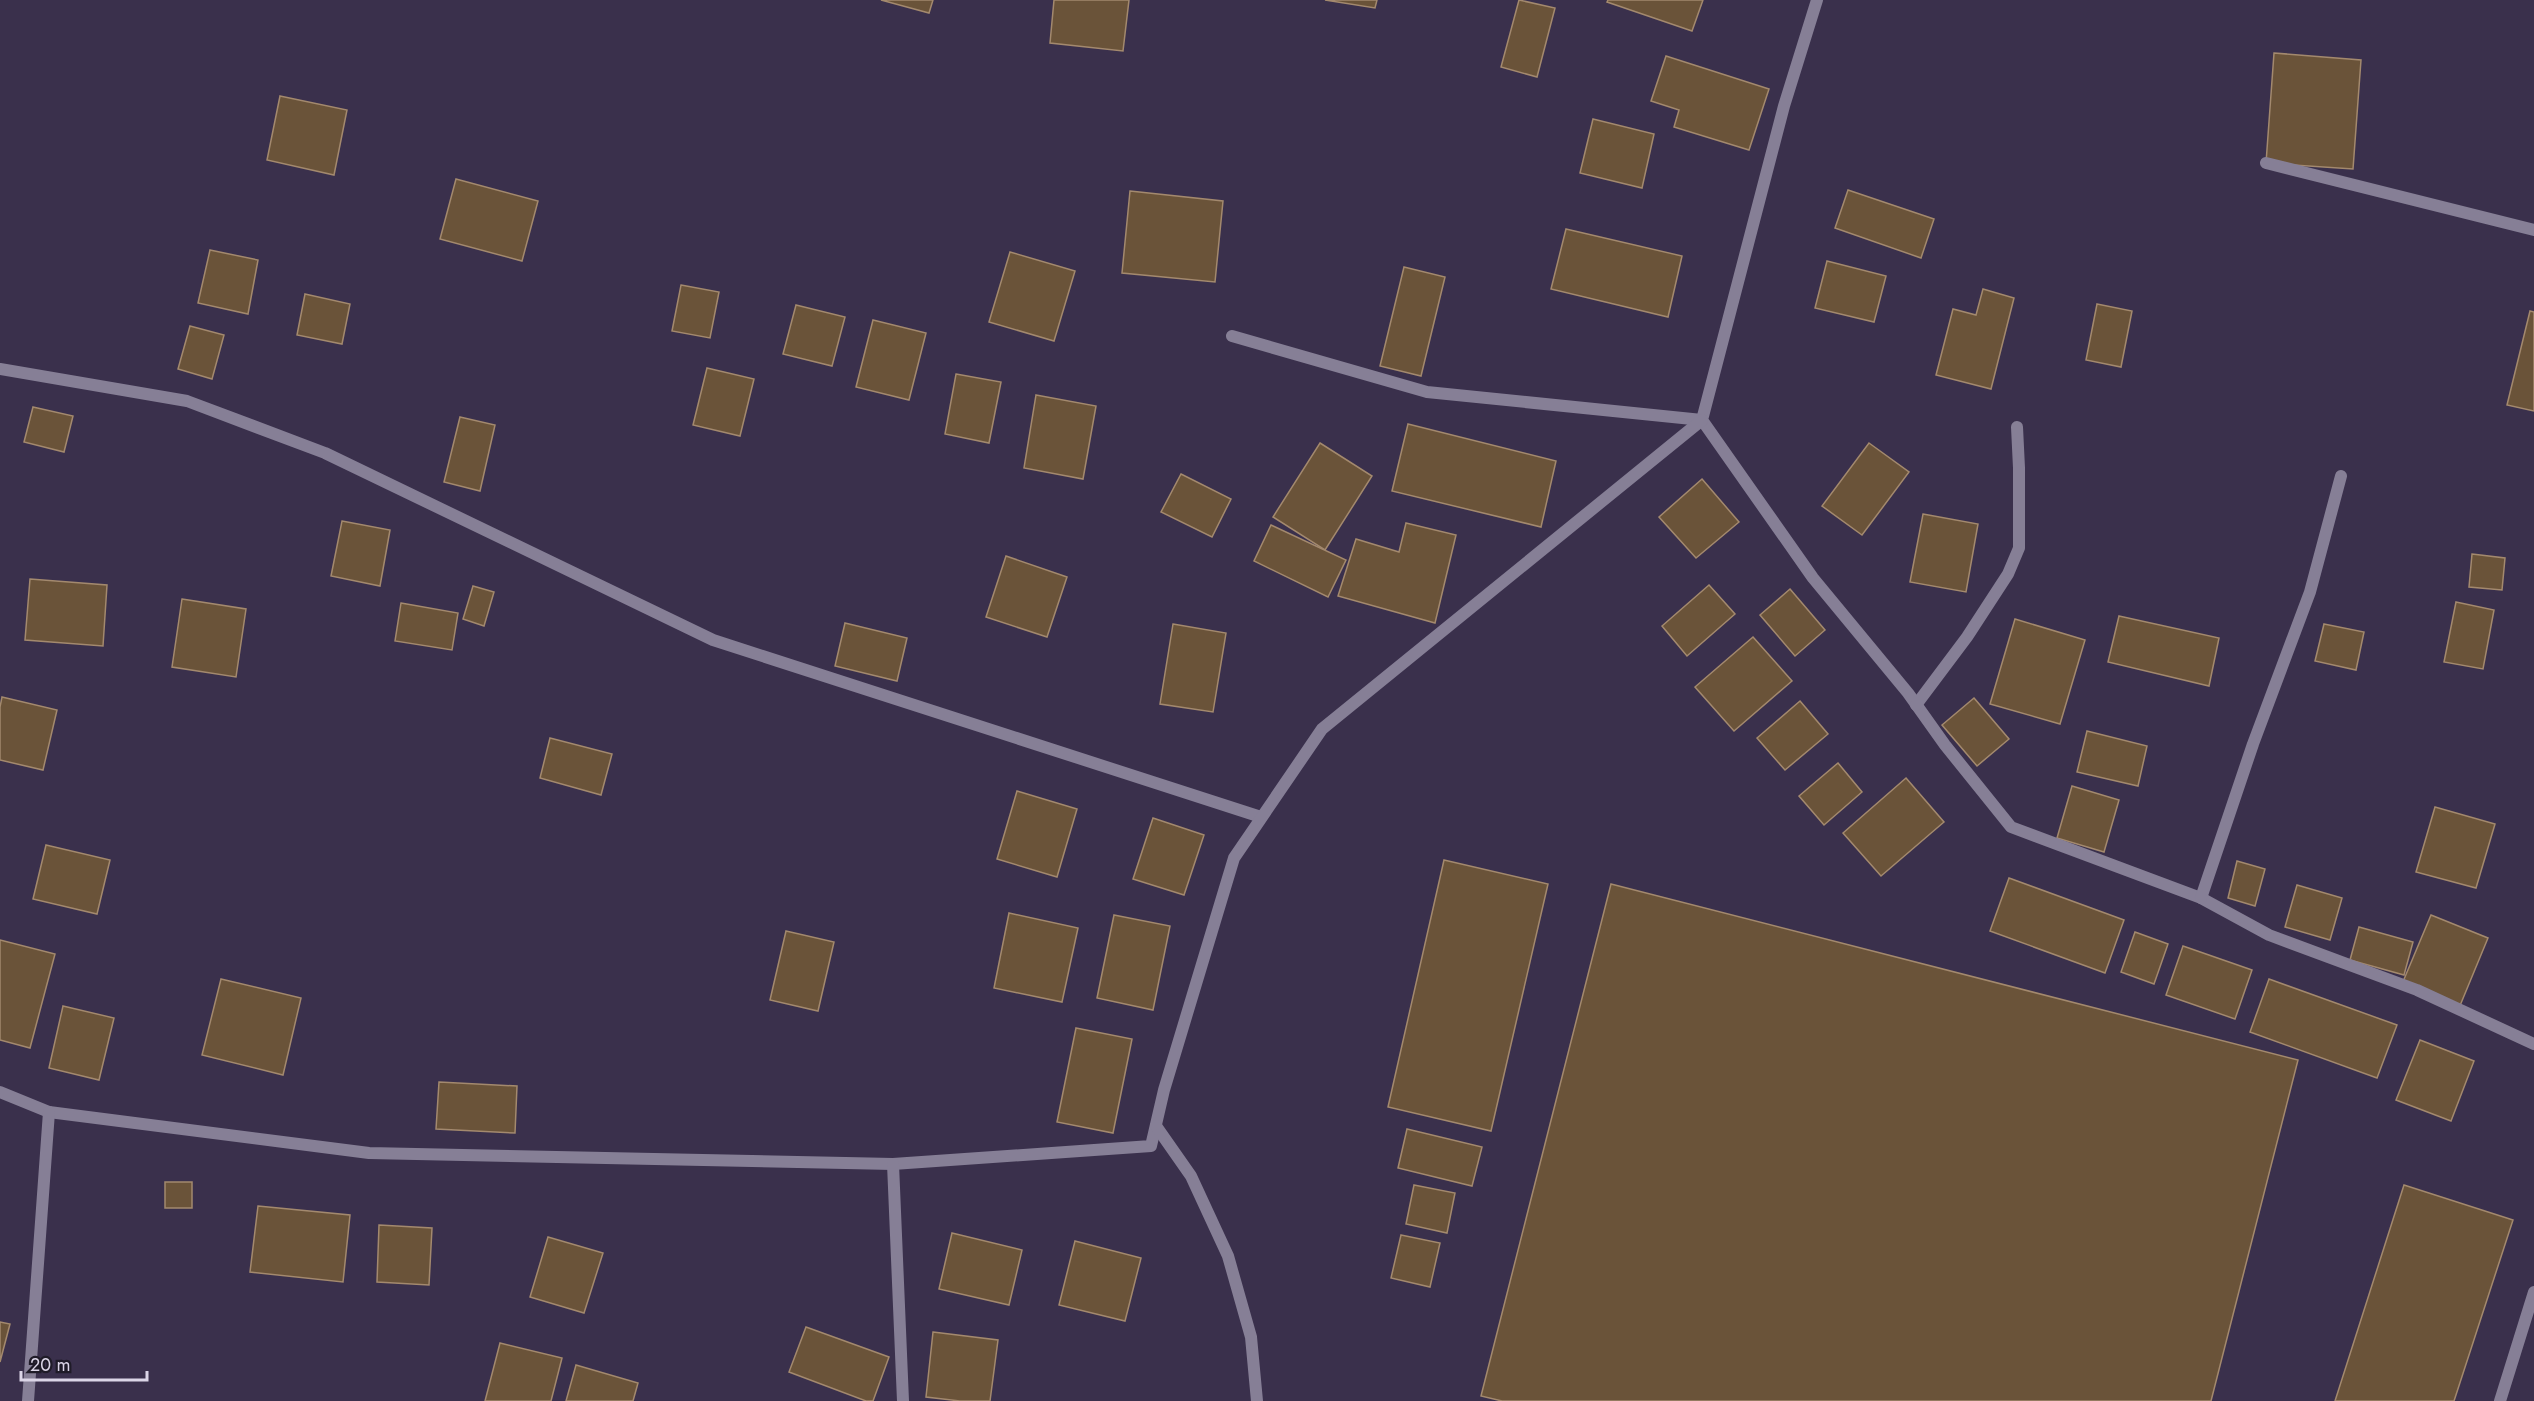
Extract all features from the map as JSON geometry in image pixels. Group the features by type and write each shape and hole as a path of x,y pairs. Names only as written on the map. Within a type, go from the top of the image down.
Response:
{"street":[{"path":"0,1092 48,1112 369,1153 893,1164 1151,1146 1164,1090 1233,858 1322,729 1702,420 1784,106 1817,0"},
{"path":"2266,163 2534,230"},
{"path":"1232,336 1427,392 1702,420 1813,578 2011,827 2201,898 2270,935 2417,990 2534,1044"},
{"path":"0,369 187,401 325,453 713,640 1262,817"},
{"path":"1916,705 1967,637 2008,574 2019,548 2017,427"},
{"path":"2201,898 2253,744 2310,592 2341,476"},
{"path":"28,1401 48,1112"},
{"path":"1156,1126 1191,1176 1228,1256 1251,1337 1257,1401"},
{"path":"893,1164 903,1401"},
{"path":"2500,1401 2534,1292"}],"building":[{"path":"881,0 933,0 929,13"},
{"path":"1054,0 1129,0 1123,51 1050,43"},
{"path":"1325,0 1377,0 1375,8"},
{"path":"1519,0 1555,8 1537,77 1501,67"},
{"path":"1608,0 1703,0 1692,31 1607,2"},
{"path":"2274,53 2361,60 2353,169 2266,163"},
{"path":"1666,56 1769,89 1749,150 1674,127 1679,110 1651,101"},
{"path":"280,96 347,110 334,175 267,160"},
{"path":"1593,119 1654,134 1642,188 1580,173"},
{"path":"456,179 538,201 522,261 440,239"},
{"path":"1848,190 1934,219 1921,258 1835,228"},
{"path":"1130,191 1223,201 1215,282 1122,273"},
{"path":"1566,229 1682,256 1668,317 1551,289"},
{"path":"210,250 258,260 248,314 198,303"},
{"path":"1010,252 1075,271 1054,341 989,322"},
{"path":"1827,261 1886,276 1874,322 1815,308"},
{"path":"1404,267 1445,277 1421,376 1380,366"},
{"path":"681,285 719,292 710,338 672,331"},
{"path":"1983,289 2014,298 1991,389 1936,375 1953,309 1976,315"},
{"path":"305,294 350,304 342,344 297,335"},
{"path":"2097,304 2132,311 2121,367 2086,360"},
{"path":"796,305 845,317 832,366 783,354"},
{"path":"2530,311 2534,312 2534,411 2507,405"},
{"path":"873,320 926,333 909,400 856,387"},
{"path":"190,326 224,335 212,379 178,369"},
{"path":"707,368 754,379 740,436 693,425"},
{"path":"956,374 1001,382 989,443 945,434"},
{"path":"1036,395 1096,406 1083,479 1024,468"},
{"path":"33,407 73,416 64,452 24,442"},
{"path":"460,417 495,425 480,491 444,482"},
{"path":"1408,424 1556,461 1541,527 1392,491"},
{"path":"1320,443 1372,476 1325,550 1273,517"},
{"path":"1869,443 1909,472 1862,535 1822,506"},
{"path":"1181,474 1231,499 1212,537 1161,512"},
{"path":"1702,479 1739,522 1696,558 1659,517"},
{"path":"1923,514 1978,524 1966,592 1910,582"},
{"path":"342,521 390,530 380,586 331,576"},
{"path":"1406,523 1456,535 1435,623 1338,596 1356,539 1399,552"},
{"path":"1271,525 1346,560 1328,597 1254,561"},
{"path":"2472,554 2505,558 2502,590 2469,587"},
{"path":"1006,556 1067,577 1047,637 986,617"},
{"path":"30,579 107,585 103,646 25,640"},
{"path":"1709,585 1735,614 1687,656 1662,626"},
{"path":"473,586 494,592 484,626 463,619"},
{"path":"1790,589 1825,630 1795,656 1760,615"},
{"path":"182,599 246,609 236,677 172,667"},
{"path":"2456,602 2494,610 2483,669 2444,662"},
{"path":"401,603 458,613 452,650 395,641"},
{"path":"2119,616 2219,638 2209,686 2108,662"},
{"path":"2015,619 2085,640 2060,724 1990,704"},
{"path":"845,623 907,638 897,681 835,666"},
{"path":"1173,624 1226,633 1213,712 1160,704"},
{"path":"2324,624 2364,632 2356,670 2315,661"},
{"path":"1753,637 1792,681 1734,731 1695,687"},
{"path":"2,697 57,710 43,770 0,760"},
{"path":"1974,698 2009,739 1977,766 1942,725"},
{"path":"1800,701 1828,734 1785,770 1757,738"},
{"path":"2087,731 2147,746 2138,786 2077,772"},
{"path":"550,738 612,754 601,795 540,778"},
{"path":"1838,763 1862,792 1824,825 1799,796"},
{"path":"1906,778 1944,822 1881,876 1843,833"},
{"path":"2072,786 2119,800 2104,852 2057,838"},
{"path":"1017,791 1077,809 1057,877 997,859"},
{"path":"2435,807 2495,824 2476,888 2416,872"},
{"path":"1153,818 1204,835 1184,895 1133,879"},
{"path":"46,845 110,860 97,914 33,899"},
{"path":"1444,860 1548,884 1491,1131 1388,1107"},
{"path":"2237,861 2265,869 2255,906 2228,898"},
{"path":"2009,878 2124,920 2105,973 1990,931"},
{"path":"1611,884 2298,1060 2211,1401 1502,1401 1481,1396"},
{"path":"2297,885 2342,898 2330,940 2285,927"},
{"path":"1009,913 1078,928 1062,1002 994,988"},
{"path":"1114,915 1170,926 1153,1010 1097,998"},
{"path":"2431,915 2488,938 2459,1008 2402,984"},
{"path":"2359,927 2413,942 2404,975 2350,960"},
{"path":"786,931 834,942 818,1011 770,1000"},
{"path":"2135,932 2168,944 2154,984 2121,972"},
{"path":"0,940 55,954 30,1048 0,1040"},
{"path":"2183,946 2252,970 2235,1019 2166,995"},
{"path":"221,979 301,998 283,1075 202,1055"},
{"path":"2269,979 2397,1025 2377,1078 2250,1032"},
{"path":"63,1006 114,1018 99,1080 49,1068"},
{"path":"1076,1028 1132,1039 1113,1133 1057,1122"},
{"path":"2420,1040 2474,1061 2451,1121 2396,1100"},
{"path":"439,1082 517,1086 515,1133 436,1129"},
{"path":"1407,1129 1482,1147 1472,1186 1398,1168"},
{"path":"165,1182 192,1182 192,1208 165,1208"},
{"path":"1414,1185 1455,1193 1447,1233 1406,1224"},
{"path":"2404,1185 2513,1220 2454,1401 2335,1401"},
{"path":"258,1206 350,1215 343,1282 250,1272"},
{"path":"379,1225 432,1228 429,1285 377,1282"},
{"path":"952,1233 1022,1250 1009,1305 939,1289"},
{"path":"1401,1235 1440,1243 1430,1287 1391,1278"},
{"path":"548,1237 603,1253 584,1313 530,1297"},
{"path":"1075,1241 1141,1258 1125,1321 1059,1305"},
{"path":"0,1322 10,1324 0,1362"},
{"path":"806,1327 889,1357 873,1401 866,1401 789,1372"},
{"path":"933,1332 998,1340 990,1401 960,1401 926,1397"},
{"path":"500,1343 562,1358 551,1401 485,1401"},
{"path":"576,1365 638,1383 633,1401 566,1401"}]}
